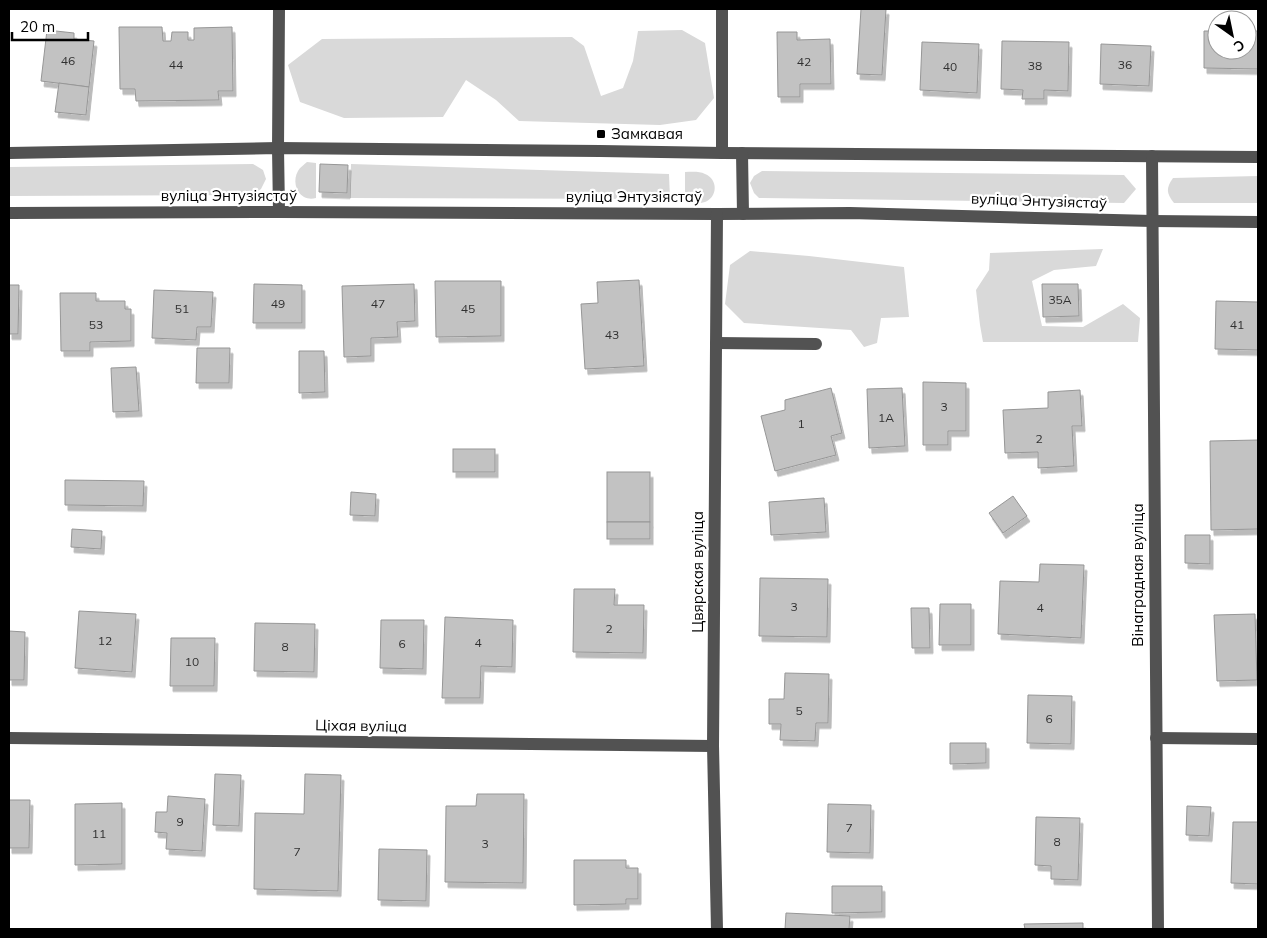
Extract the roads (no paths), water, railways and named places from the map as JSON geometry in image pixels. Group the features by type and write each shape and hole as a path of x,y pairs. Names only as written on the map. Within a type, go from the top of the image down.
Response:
{"street":[{"path":"279,9 279,212"},
{"path":"722,9 722,153"},
{"path":"9,152 278,148 742,154 1258,157"},
{"path":"742,154 743,214"},
{"name":"Вінаградная вуліца","path":"1152,156 1158,929"},
{"name":"вуліца Энтузіястаў","path":"9,213 850,213 1258,222"},
{"name":"Цвярская вуліца","path":"717,214 713,746 717,929"},
{"path":"716,343 816,344"},
{"name":"Ціхая вуліца","path":"9,738 713,746"},
{"path":"1156,738 1258,740"}],"place":[{"name":"Замкавая","path":"601,134"}]}
